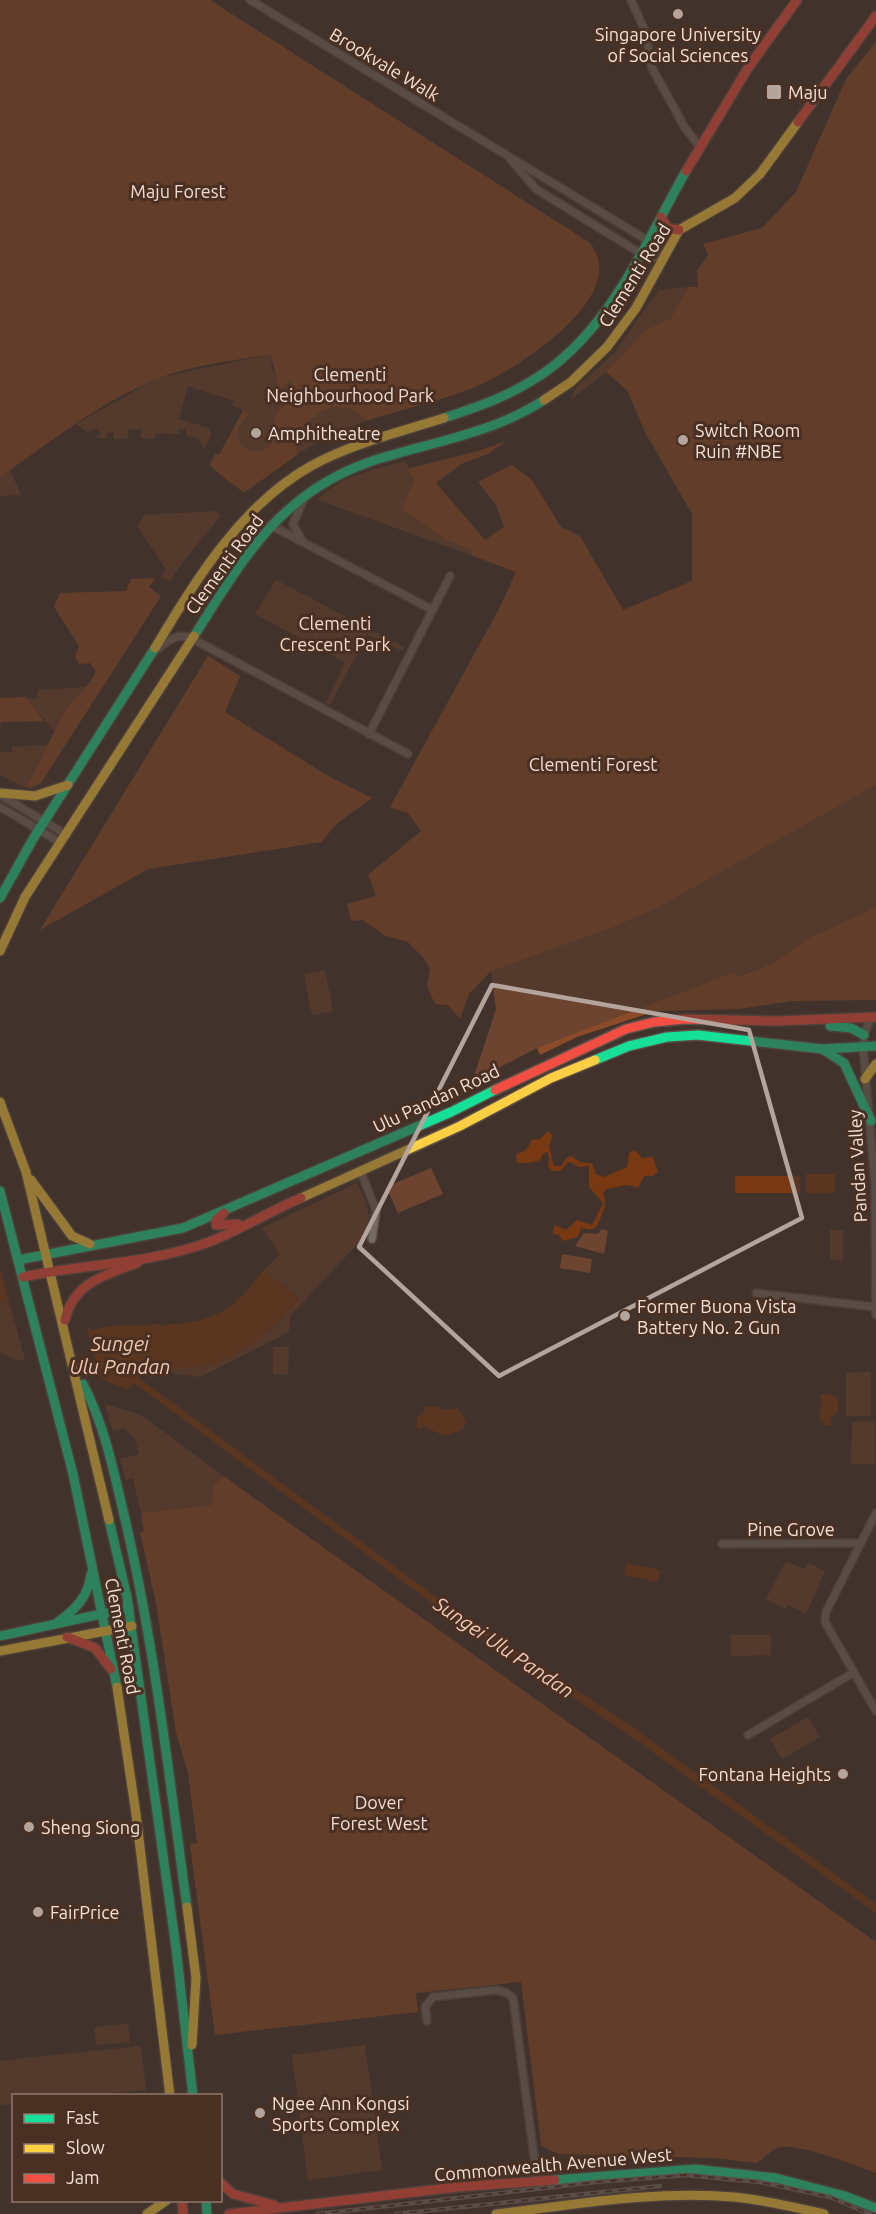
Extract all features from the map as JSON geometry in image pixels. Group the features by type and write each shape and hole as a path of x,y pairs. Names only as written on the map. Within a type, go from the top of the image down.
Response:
{"main road":[{"name":"Clementi Road","path":"0,898 45,821 212,557 268,498 308,468 341,451 489,404 542,375 590,331 616,295 700,147 744,75 797,0"},
{"name":"Clementi Road","path":"0,951 16,911 191,638 247,553 270,525 305,494 350,469 477,432 517,416 571,382 607,347 636,308 679,230 735,198 760,174 876,16"},
{"path":"661,217 667,228 679,230"},
{"path":"0,794 18,797 46,796 68,785"},
{"name":"Ulu Pandan Road","path":"18,1260 168,1233 230,1209 451,1112 548,1063 626,1029 654,1022 684,1019 777,1022 873,1017"},
{"path":"777,1022 780,1025 790,1026 842,1026 864,1035"},
{"name":"Ulu Pandan Road","path":"23,1277 148,1258 209,1242 460,1125 551,1078 629,1046 667,1036 698,1035 822,1049 876,1046"},
{"path":"822,1049 844,1063 871,1121"},
{"path":"865,1079 876,1064"},
{"name":"Clementi Road","path":"0,1102 26,1172 47,1253 129,1608 176,1948 193,2094"},
{"path":"26,1172 72,1236 94,1245"},
{"name":"Clementi Road","path":"0,1191 44,1361 92,1558 107,1630 137,1818 170,2094"},
{"path":"230,1209 216,1220 216,1225 225,1227 253,1220"},
{"path":"64,1326 68,1303 74,1294 99,1276 148,1258"},
{"name":"Clementi Road","path":"75,1370 94,1405 103,1428 139,1579 176,1809 183,1884 196,1978 191,2064"},
{"path":"58,1622 83,1602 88,1593 92,1558"},
{"path":"0,1636 129,1608"},
{"path":"0,1651 132,1626"},
{"path":"67,1637 95,1648 110,1666 116,1680"},
{"path":"176,1948 183,1884"},
{"name":"Commonwealth Avenue West","path":"229,2214 537,2179 695,2169 776,2178 845,2196 876,2208"},
{"path":"222,2184 233,2194 283,2208"},
{"path":"496,2214 623,2199 676,2196 766,2201 824,2214"},
{"path":"147,2214 164,2202"}],"street":[{"name":"Brookvale Walk","path":"250,0 647,240 664,257"},
{"path":"631,0 645,31 652,68 685,128 700,147"},
{"name":"Brookvale Walk","path":"505,154 536,189 640,253"},
{"path":"640,253 650,258 664,257"},
{"path":"301,539 293,524 305,494"},
{"path":"270,525 301,539 432,610"},
{"path":"369,734 450,576"},
{"path":"151,654 175,636 182,635 191,638 408,754"},
{"path":"0,794 45,821 64,839"},
{"path":"0,807 40,831 64,839"},
{"name":"Pandan Valley","path":"873,1017 864,1035 863,1047 875,1184 876,1315"},
{"path":"360,1170 376,1210 372,1239"},
{"path":"756,1293 875,1307"},
{"path":"876,1514 826,1612 825,1622 876,1711"},
{"name":"Pine Grove","path":"722,1544 861,1543"},
{"path":"748,1735 853,1673"},
{"path":"427,2021 425,2007 433,1997 497,1990 513,1998 537,2179"}],"highlighted area":[{"path":"492,985 749,1030 802,1218 499,1376 359,1247"}],"green space":[{"name":"Maju Forest","path":"0,0 210,0 590,243 599,263 596,284 585,305 567,325 523,360 484,383 441,399 366,421 357,412 348,408 338,407 318,413 301,428 295,437 297,455 245,492 210,465 215,454 219,455 243,411 249,415 242,421 239,428 238,436 241,445 257,452 272,443 275,419 290,400 293,388 292,380 280,389 270,354 184,370 136,388 95,411 0,477"},
{"name":"Clementi Forest","path":"876,42 876,785 657,908 614,927 491,971 469,994 460,1019 448,1005 435,1004 427,986 430,968 422,956 408,942 386,936 363,920 351,921 347,904 376,896 368,875 421,831 408,813 390,807 499,609 516,572 471,555 471,550 449,541 402,509 415,479 407,469 482,450 506,441 488,454 461,464 436,483 485,540 504,527 496,505 478,482 512,465 532,480 561,527 580,536 623,610 692,581 692,514 646,434 627,390 606,372 647,329 670,319 689,287 698,287 697,271 708,255 703,244 762,228 796,192 846,79"},
{"path":"689,287 670,319 647,329 606,372 570,400 576,388 614,353 659,290"},
{"name":"Clementi Neighbourhood Park","path":"579,312 534,352 498,375 455,394 381,416 334,434 288,460 245,492 210,465 215,454 219,455 243,411 232,405 234,401 188,386 179,419 209,428 211,435 204,449 197,438 187,436 186,429 179,429 179,434 156,433 155,438 141,438 141,429 128,430 128,438 114,439 113,432 107,433 107,438 96,438 101,433 95,428 89,433 76,424 158,378 270,354 273,373 292,379 558,313"},
{"path":"405,461 449,541 471,550 471,555 318,500 347,479"},
{"path":"10,470 21,495 0,496 0,477"},
{"path":"216,511 220,517 170,581 161,576 166,569 137,526 144,515"},
{"path":"155,578 149,587 161,596 41,783 31,788 25,787 65,712 96,671 90,663 79,664 75,656 79,646 54,607 60,593 126,591 131,579"},
{"name":"Clementi Crescent Park","path":"276,580 404,647 402,651 367,634 330,705 326,703 345,662 255,614"},
{"path":"208,656 240,676 225,712 330,777 372,798 335,825 322,842 148,869 40,930"},
{"path":"89,687 71,704 55,732 27,699 38,698 38,690"},
{"path":"26,697 44,721 1,722 0,728 0,698"},
{"path":"49,745 25,787 0,775 0,752 12,752 12,747"},
{"path":"876,785 876,907 807,939 774,963 537,1048 472,1082 496,1009 491,971 614,927 657,908"},
{"path":"876,907 876,1000 792,1001 738,1009 656,1011 577,1037 540,1055 537,1048 733,973 737,977 774,963 807,939"},
{"path":"325,970 333,1011 312,1015 304,974"},
{"path":"431,1168 443,1194 398,1213 386,1187"},
{"path":"357,1183 364,1196 369,1215 365,1236 290,1316 289,1332 200,1377 158,1371 150,1366 191,1368 212,1364 241,1351 267,1332 299,1298 264,1270 280,1254 262,1228"},
{"path":"602,1229 608,1231 604,1254 575,1246 584,1233 598,1234"},
{"path":"830,1230 843,1230 843,1260 830,1260"},
{"path":"562,1254 592,1259 590,1273 560,1268"},
{"path":"0,1299 10,1305 25,1360 15,1360 0,1352"},
{"path":"273,1347 289,1347 288,1374 273,1374"},
{"path":"871,1372 871,1416 846,1416 846,1373"},
{"path":"105,1404 141,1415 225,1477 214,1484 213,1505 141,1513 133,1478 125,1480 120,1459 139,1454 135,1438 124,1428 113,1431"},
{"path":"875,1421 875,1464 851,1464 852,1422"},
{"name":"Dover Forest West","path":"225,1477 876,1942 876,2173 828,2156 790,2147 778,2148 757,2163 713,2158 558,2154 541,2145 521,1982 416,1993 418,2012 215,2035 190,1844 197,1843 188,1773 176,1732 156,1603 140,1532 144,1531 141,1513 212,1505 214,1484"},
{"path":"786,1561 804,1569 808,1563 825,1571 806,1614 788,1605 786,1609 766,1599"},
{"path":"731,1635 771,1635 771,1655 731,1656"},
{"path":"808,1717 820,1737 782,1759 770,1739"},
{"path":"128,2024 130,2042 96,2045 94,2027"},
{"path":"365,2045 382,2170 308,2180 292,2055"},
{"path":"141,2046 146,2090 109,2094 12,2094 12,2104 0,2105 0,2061"}],"water":[{"path":"548,1131 553,1135 549,1146 554,1166 561,1166 566,1158 572,1156 580,1162 592,1163 596,1174 604,1177 627,1167 629,1153 635,1150 642,1158 653,1157 658,1172 653,1176 644,1176 638,1188 627,1185 606,1189 603,1194 605,1206 596,1227 581,1228 578,1237 563,1241 559,1235 553,1234 554,1225 566,1230 577,1220 592,1225 603,1203 589,1187 589,1166 579,1167 569,1162 560,1171 552,1171 548,1166 547,1152 542,1154 541,1159 536,1162 516,1161 517,1154 526,1150 532,1140 540,1139"},
{"path":"806,1174 835,1174 835,1193 806,1193"},
{"path":"735,1176 800,1176 800,1193 735,1193"},
{"name":"Sungei Ulu Pandan","path":"0,1261 92,1330 129,1325 164,1325 198,1321 215,1315 232,1305 264,1270 299,1298 267,1332 241,1351 212,1364 191,1368 150,1366 139,1378 443,1602 634,1728 876,1904 876,1913 629,1735 439,1608 134,1383 128,1389 109,1383 0,1299"},
{"path":"828,1393 838,1399 838,1411 831,1419 831,1425 825,1425 819,1417 822,1405 820,1395"},
{"path":"426,1406 443,1410 458,1408 466,1422 462,1430 444,1436 426,1427 417,1429 417,1418 424,1412"},
{"path":"626,1563 660,1570 658,1582 624,1575"}],"pier":[{"path":"0,1258 85,1321 100,1376 92,1374 11,1310 0,1268"}],"railway":[{"path":"318,2214 596,2182 686,2175 760,2182 830,2197 870,2214"},
{"path":"396,2214 660,2186"}],"traffic: fast":[{"path":"444,418 490,402 523,386 560,361 583,338 604,313 622,286 686,171"},
{"path":"194,636 230,580 267,531 312,491 372,461 482,429 524,412 544,400"},
{"path":"0,898 33,839 155,648"},
{"path":"830,1026 851,1028 864,1035"},
{"path":"595,1060 629,1046 667,1037 698,1035 822,1049 876,1046"},
{"path":"822,1049 844,1063 871,1121"},
{"path":"18,1260 183,1228 451,1112 495,1090"},
{"path":"0,1191 73,1474 117,1687"},
{"path":"83,1384 91,1400 108,1450 136,1567 160,1712 187,1907"},
{"path":"109,1520 127,1597 176,1948 193,2094"},
{"path":"58,1622 80,1602 91,1574"},
{"path":"0,1636 129,1608"},
{"path":"555,2180 695,2169 776,2178 845,2196 876,2208"},
{"path":"206,2202 207,2214"}],"traffic: slow":[{"path":"544,400 571,382 607,347 636,308 679,230 735,198 760,174 798,122"},
{"path":"155,648 187,596 222,546 262,502 311,466 327,458 377,439 444,418"},
{"path":"0,951 25,897 194,636"},
{"path":"0,793 35,796 68,785"},
{"path":"301,1198 460,1126 551,1078 595,1060"},
{"path":"865,1079 876,1064"},
{"path":"0,1102 26,1172 109,1520"},
{"path":"31,1180 72,1236 90,1244"},
{"path":"0,1651 132,1626"},
{"path":"117,1687 136,1814 170,2094"},
{"path":"187,1907 196,1978 192,2045"},
{"path":"496,2214 674,2195 734,2197 824,2214"},
{"path":"147,2214 164,2202"}],"traffic: jam":[{"path":"686,171 748,68 797,0"},
{"path":"798,122 876,16"},
{"path":"661,217 667,228 679,230"},
{"path":"495,1090 626,1029 654,1022 684,1019 777,1021 876,1017"},
{"path":"23,1277 164,1255 187,1249 221,1237 301,1198"},
{"path":"224,1213 216,1220 216,1225 238,1224"},
{"path":"65,1320 69,1307 83,1289 102,1277 137,1263"},
{"path":"67,1637 95,1648 111,1669"},
{"path":"229,2214 458,2187 555,2180"},
{"path":"222,2184 233,2194 274,2205"},
{"path":"182,2202 183,2214"}],"place":[{"name":"Singapore University of Social Sciences","path":"678,14"},
{"name":"Maju","path":"774,92"},
{"name":"Amphitheatre","path":"256,433"},
{"name":"Switch Room Ruin #NBE","path":"683,440"},
{"name":"Former Buona Vista Battery No. 2 Gun","path":"625,1316"},
{"name":"Fontana Heights","path":"843,1774"},
{"name":"Sheng Siong","path":"29,1827"},
{"name":"FairPrice","path":"38,1912"},
{"name":"Ngee Ann Kongsi Sports Complex","path":"260,2113"}]}
